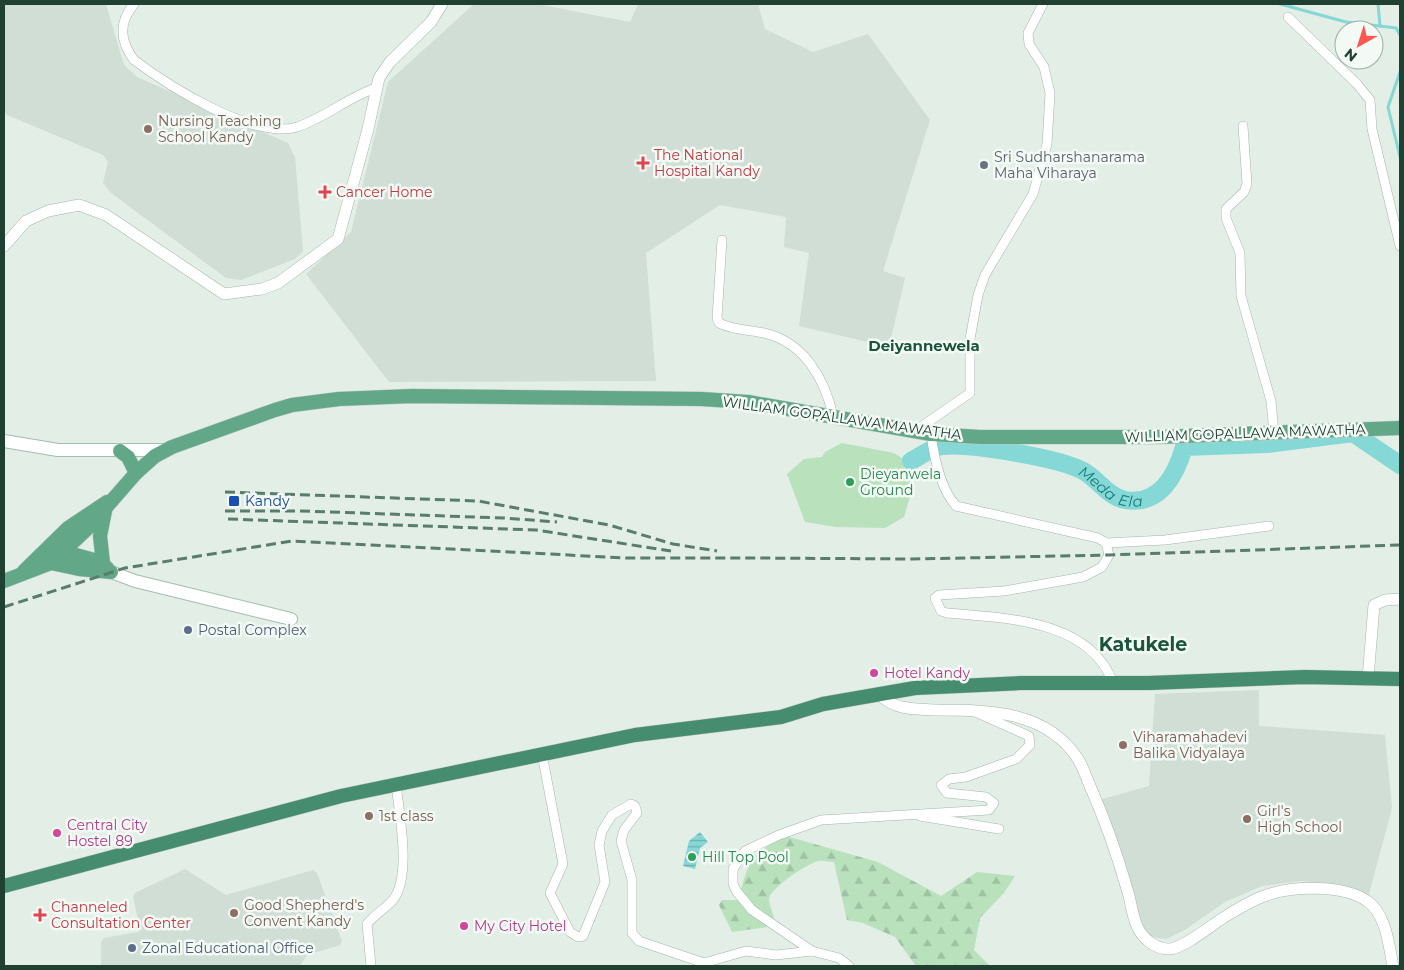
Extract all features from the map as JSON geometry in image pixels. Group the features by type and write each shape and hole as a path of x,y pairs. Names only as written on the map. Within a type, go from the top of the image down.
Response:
{"highway":[{"path":"4,886 341,796 396,784 653,732 781,717 823,704 915,688 968,685 1113,684 1305,677 1400,679"}],"main road":[{"name":"WILLIAM GOPALLAWA MAWATHA","path":"51,563 64,552 136,473 165,450 292,405 339,399 412,396 728,400 915,431 932,438 1079,439 1400,428"},
{"path":"4,441 58,450 165,450"},
{"path":"120,451 128,457 136,473"},
{"name":"WILLIAM GOPALLAWA MAWATHA","path":"107,568 100,536 110,503"},
{"path":"18,576 68,528 87,514 110,503"},
{"path":"64,552 135,581 291,619"},
{"path":"4,581 51,563 79,569 107,568"}],"street":[{"path":"134,4 123,20 122,34 125,48 134,60 231,118 252,125 286,129 298,126 362,93 376,88"},
{"path":"4,246 26,221 48,212 79,205 106,215 224,294 262,289 278,283 338,239 368,129 376,88 384,70 421,34 442,4"},
{"path":"915,431 970,393 970,339 983,282 1033,194 1047,144 1050,92 1044,67 1029,44 1028,33 1043,4"},
{"path":"1288,17 1357,84 1370,100 1372,129 1400,246"},
{"path":"1243,126 1247,184 1244,192 1226,209 1226,218 1240,253 1241,296 1271,400 1274,433"},
{"path":"722,240 717,318 719,323 781,338 801,351 825,386 833,416"},
{"path":"932,438 934,453 950,499 956,506 1098,538 1106,543 1165,540 1269,526"},
{"path":"1106,543 1109,555 1102,567 1083,577 1004,591 939,595 935,598 941,611 947,613 1028,621 1048,626 1095,655 1106,667 1113,684"},
{"path":"1368,678 1374,605 1385,600 1400,599"},
{"path":"879,694 893,705 908,709 973,710 1023,717 1046,727 1078,759 1108,831 1137,926 1150,943 1170,949 1189,941 1230,914 1265,896 1303,888 1336,888 1368,901 1377,912 1385,931 1393,966"},
{"path":"849,966 840,958 812,951 752,910 733,884 733,869 745,851 778,835 821,820 903,813 989,810 994,804 986,796 947,794 941,785 949,779 966,777 1016,760 1030,745 1029,736 973,710"},
{"path":"542,754 563,864 550,893 570,932 578,937 583,936 605,882 599,845 602,831 612,815 631,804 635,806 637,814 624,830 621,841 632,880 632,933 639,941 704,963 746,950 776,955 812,951"},
{"path":"371,966 367,924 378,911 394,899 403,873 404,857 396,784"},
{"path":"903,813 999,829"}],"shaded area":[{"name":"Nursing Teaching School Kandy","path":"4,4 106,4 124,65 137,77 288,143 295,157 303,251 295,259 241,280 226,278 111,193 103,183 108,162 103,155 7,115 4,110"},
{"name":"The National Hospital Kandy","path":"474,4 537,4 630,22 638,4 758,4 765,29 813,52 868,34 930,120 883,271 905,278 889,347 799,326 809,253 784,247 786,217 720,205 646,253 656,381 389,382 306,274 351,232 388,82"},
{"name":"Girl's High School","path":"1259,690 1259,726 1385,735 1392,808 1368,898 1334,885 1301,881 1262,886 1225,902 1185,930 1166,939 1152,937 1139,926 1099,800 1149,786 1155,694"},
{"name":"Good Shepherd's Convent Kandy","path":"185,869 226,895 313,870 317,873 342,941 340,945 307,955 300,966 101,966 101,943 104,938 138,932 140,929 133,897 135,893"}],"green space":[{"name":"Dieyanwela Ground","path":"842,443 894,453 907,461 912,490 904,517 885,528 836,527 805,522 787,474 804,459 822,457 825,452"},
{"path":"786,836 878,862 941,896 977,872 1015,876 1004,893 980,918 974,950 990,966 916,966 895,937 863,923 847,920 834,862 820,861 813,863 798,871 775,889 769,899 775,926 732,932 719,905 722,900 738,900 752,860 764,849"}],"water":[{"name":"Hill Top Pool","path":"700,832 708,842 700,848 695,869 683,866 689,841"}],"waterway":[{"path":"1280,4 1346,22 1396,28 1400,35"},
{"path":"1378,4 1379,20"},
{"path":"1400,72 1388,107 1400,157"},
{"name":"Meda Ela","path":"911,461 942,446 993,449 1037,457 1073,467 1090,475 1119,498 1137,501 1148,498 1165,486 1181,458 1184,447 1267,444 1353,433 1400,465"}],"railway":[{"path":"225,492 478,501 609,525 673,544 717,551"},
{"path":"225,511 301,511 504,518 557,522"},
{"path":"228,519 536,530 671,551"},
{"path":"4,607 125,568 292,541 627,558 913,559 1109,555 1400,545"}],"place":[{"name":"Nursing Teaching School Kandy","path":"148,129"},
{"name":"The National Hospital Kandy","path":"643,163"},
{"name":"Sri Sudharshanarama Maha Viharaya","path":"984,165"},
{"name":"Cancer Home","path":"325,192"},
{"name":"Dieyanwela Ground","path":"850,482"},
{"name":"Kandy","path":"234,501"},
{"name":"Postal Complex","path":"188,630"},
{"name":"Hotel Kandy","path":"874,673"},
{"name":"Viharamahadevi Balika Vidyalaya","path":"1123,745"},
{"name":"1st class","path":"369,816"},
{"name":"Girl's High School","path":"1247,819"},
{"name":"Central City Hostel 89","path":"57,833"},
{"name":"Hill Top Pool","path":"692,857"},
{"name":"Good Shepherd's Convent Kandy","path":"234,913"},
{"name":"Channeled Consultation Center","path":"40,915"},
{"name":"My City Hotel","path":"464,926"},
{"name":"Zonal Educational Office","path":"132,948"}],"district":[{"name":"Deiyannewela","path":"924,345"},
{"name":"Katukele","path":"1143,644"}]}
